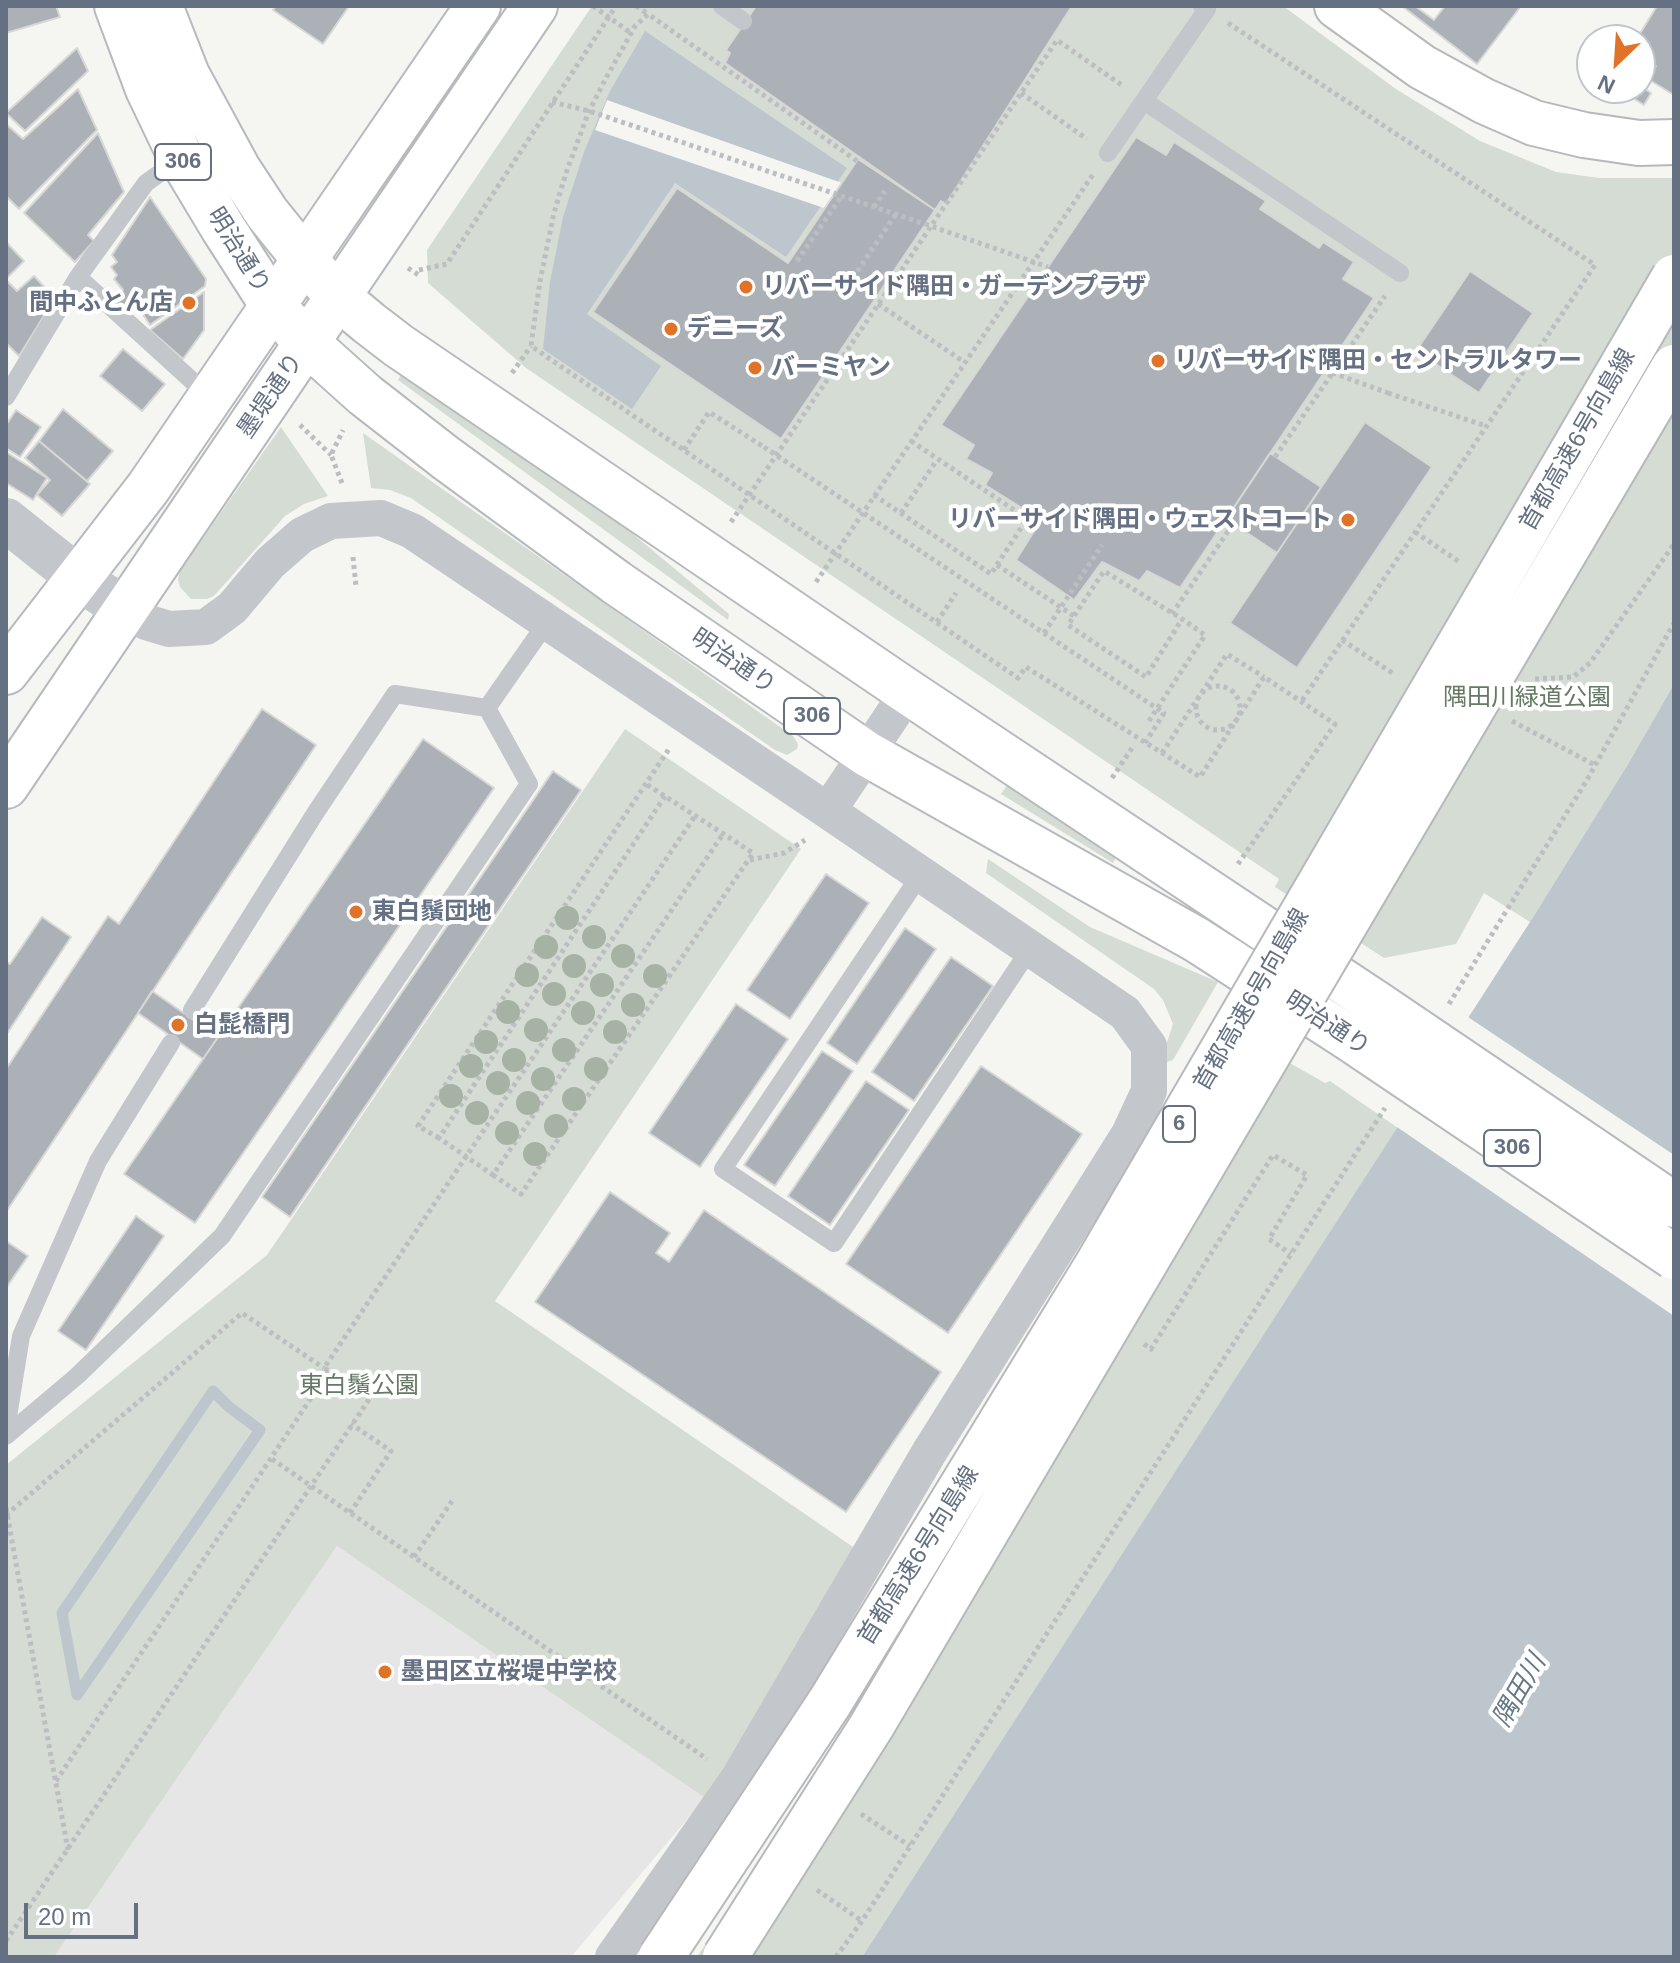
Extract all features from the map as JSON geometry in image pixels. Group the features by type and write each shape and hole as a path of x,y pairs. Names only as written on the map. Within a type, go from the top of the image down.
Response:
{"main road":[{"name":"明治通り","path":"117,6 148,89 181,158 273,306 307,343 365,395 617,583 867,754 1197,940 1349,1038 1674,1257"},
{"name":"明治通り","path":"160,6 187,75 238,169 267,213 338,297 399,346 908,692 1674,1205"},
{"name":"墨堤通り","path":"6,672 80,579 211,398 478,6"},
{"name":"墨堤通り","path":"6,786 535,6"},
{"path":"1337,6 1422,67 1484,101 1534,123 1584,135 1639,143 1674,142"},
{"name":"首都高速6号向島線","path":"661,1957 830,1702 1097,1265 1674,277"},
{"name":"首都高速6号向島線","path":"725,1957 871,1727 1674,367"}],"street":[{"path":"6,520 80,579 127,611 146,622 169,629 206,627 232,608 270,563 302,535 331,521 381,518 412,531 1125,1013 1149,1046 1149,1091 1129,1134 930,1451 738,1779 613,1957"},
{"path":"828,811 908,692"}],"lane":[{"path":"1108,153 1205,8"},
{"path":"1144,101 1400,273"},
{"path":"6,397 78,277 146,183 181,158"},
{"path":"78,277 211,398"},
{"path":"487,708 547,622"},
{"path":"192,1010 316,812 395,694 487,708"},
{"path":"6,1436 77,1376 222,1236 529,784 487,708"},
{"path":"921,874 723,1169 834,1243 1030,949"},
{"path":"6,1429 21,1336 98,1161 171,1043"}],"path":[{"path":"593,6 631,33"},
{"path":"419,270 447,264 616,6"},
{"path":"636,6 857,161"},
{"path":"1205,8 1595,265 1301,702"},
{"path":"512,373 531,346 554,213 589,111 631,33 648,14"},
{"path":"730,522 1057,40 1144,101"},
{"path":"815,583 1108,153 1021,93"},
{"path":"552,102 589,111 1048,267"},
{"path":"874,207 885,191"},
{"path":"797,261 841,197"},
{"path":"844,291 896,214"},
{"path":"1275,457 1400,273"},
{"path":"878,304 964,362"},
{"path":"531,346 1018,678 1026,667 1200,777 1264,677"},
{"path":"1325,370 1486,426"},
{"path":"684,450 709,412 1164,713 1145,743"},
{"path":"300,425 331,455 344,488"},
{"path":"331,455 345,425"},
{"path":"911,441 1038,526"},
{"path":"901,513 937,460"},
{"path":"874,495 991,574 1027,519"},
{"path":"1172,614 1233,524"},
{"path":"1534,679 1573,677 1590,663 1674,544"},
{"path":"1044,633 1102,545"},
{"path":"353,555 356,586"},
{"path":"997,565 1074,616"},
{"path":"1149,721 1205,635 1182,619 1104,571 1068,625 1146,677 1182,619"},
{"path":"937,622 956,593"},
{"path":"1513,900 1595,765 1674,623"},
{"path":"1162,753 1227,654 1335,724 1236,868"},
{"path":"1234,725 1219,731 1206,727 1197,716 1200,695 1211,686 1226,686 1238,696 1240,715"},
{"path":"1511,720 1595,765"},
{"path":"1109,782 1132,748"},
{"path":"646,784 753,853 521,1194 418,1126 669,749"},
{"path":"439,1138 665,796"},
{"path":"56,1781 272,1459 466,1157 695,816"},
{"path":"493,1175 723,834"},
{"path":"749,860 784,853 805,840"},
{"path":"836,1957 1368,1134"},
{"path":"1138,1341 1151,1349 1273,1155 1307,1175 1269,1239 1291,1254"},
{"path":"6,1941 68,1851 370,1398 242,1313 7,1512 68,1851"},
{"path":"350,1513 391,1451 351,1424"},
{"path":"272,1459 738,1779"},
{"path":"414,1557 452,1501"},
{"path":"852,1808 910,1846"},
{"path":"806,1882 862,1921"}],"shaded area":[{"name":"墨田区立桜堤中学校","path":"337,1546 705,1798 571,1957 54,1957"}],"green space":[{"name":"隅田川緑道公園","path":"592,6 1283,6 1396,89 1480,141 1556,172 1599,178 1674,178 1674,684 1530,922 1484,893 1456,944 1384,958 1275,887 1279,879 526,368 428,283 427,250"},
{"path":"402,373 597,504 729,614 728,620 398,380"},
{"path":"281,427 328,496 304,504 285,516 214,596 191,599 180,587 180,571"},
{"path":"363,433 793,736 798,744 797,749 787,755 775,750 411,498 390,490 371,488"},
{"name":"東白鬚公園","path":"625,729 801,849 495,1301 856,1549 735,1754 705,1798 337,1546 54,1957 6,1957 6,1465 267,1255"},
{"path":"1009,782 1117,856 1113,863 1001,794"},
{"path":"988,859 1090,927 1218,982 1173,1060 1164,1063 1164,1051 1173,1024 1163,1000 1154,989 986,873"},
{"path":"1258,1045 1325,1083 1330,1081 1398,1128 862,1957 697,1957 852,1721"}],"water":[{"path":"645,31 847,168 786,257 675,183 587,314 661,366 632,409 543,349 550,282 563,217 584,152 610,91"},
{"name":"隅田川","path":"1674,684 1674,1957 862,1957 1530,922"}],"pier":[{"path":"607,100 842,183 824,208 595,130"},
{"path":"1465,1015 1674,1155 1674,1316 1394,1125"}],"building":[{"path":"6,6 56,6 60,17 6,33"},
{"path":"276,6 349,6 323,44 273,10"},
{"path":"756,6 1072,6 946,204 941,201 935,210 725,63 730,53 726,50"},
{"path":"1402,6 1415,6 1434,20 1445,6 1521,6 1477,64"},
{"path":"1657,6 1674,6 1674,95 1656,84 1656,24 1646,24"},
{"path":"77,48 88,71 25,131 6,113"},
{"path":"78,89 97,130 19,209 6,196 6,124 23,139"},
{"path":"98,133 124,192 88,235 94,241 75,262 24,213"},
{"name":"リバーサイド隅田・セントラルタワー","path":"1136,137 1166,155 1174,142 1266,201 1260,209 1319,248 1323,242 1354,262 1343,279 1374,298 1180,588 1147,571 1139,581 1102,562 1074,600 1016,560 1041,520 985,485 992,473 966,459 974,445 941,425"},
{"name":"リバーサイド隅田・ガーデンプラザ","path":"858,159 935,210 781,439 593,312 677,188 788,263"},
{"path":"150,197 206,279 205,286 150,325 134,301 125,308 115,297 123,290 114,279 117,275 111,267 117,262 112,255"},
{"path":"6,242 24,261 6,279"},
{"path":"1470,271 1533,313 1479,393 1416,351"},
{"path":"34,276 55,298 19,356 6,343 6,280 17,291"},
{"path":"204,292 204,330 183,359 150,330"},
{"path":"123,349 165,384 142,411 100,376"},
{"path":"63,409 113,451 87,481 39,441"},
{"path":"16,410 41,427 20,457 6,448 6,425"},
{"name":"リバーサイド隅田・ウェストコート","path":"1365,422 1432,467 1297,668 1230,623"},
{"path":"39,441 90,484 62,516 37,495 50,480 25,458"},
{"path":"6,452 47,478 33,500 6,483"},
{"path":"1270,453 1321,487 1277,553 1226,519"},
{"path":"262,709 316,745 6,1212 6,1069 108,916 119,924"},
{"name":"東白鬚団地","path":"423,739 494,788 195,1223 124,1174"},
{"path":"553,771 581,790 290,1217 262,1197"},
{"path":"826,874 869,903 790,1019 747,990"},
{"path":"42,917 71,937 6,1035 6,962 10,964"},
{"path":"905,928 936,949 857,1064 827,1043"},
{"path":"951,957 993,986 914,1101 872,1072"},
{"name":"白髭橋門","path":"152,991 218,1037 203,1059 138,1013"},
{"path":"736,1004 788,1039 700,1167 649,1133"},
{"path":"822,1051 853,1071 775,1186 744,1165"},
{"path":"981,1066 1082,1134 948,1333 846,1264"},
{"path":"866,1081 909,1110 830,1225 788,1196"},
{"path":"610,1192 670,1233 656,1253 669,1262 704,1210 941,1372 846,1512 535,1302"},
{"path":"136,1216 164,1236 86,1350 58,1331"},
{"path":"6,1241 28,1256 6,1288"}],"waterway":[{"path":"213,1391 260,1430 77,1695 62,1613 213,1391"}],"place":[{"name":"リバーサイド隅田・ガーデンプラザ","path":"746,287"},
{"name":"間中ふとん店","path":"189,303"},
{"name":"デニーズ","path":"671,329"},
{"name":"リバーサイド隅田・セントラルタワー","path":"1158,361"},
{"name":"バーミヤン","path":"755,368"},
{"name":"リバーサイド隅田・ウェストコート","path":"1348,520"},
{"name":"東白鬚団地","path":"356,912"},
{"name":"白髭橋門","path":"178,1025"},
{"name":"墨田区立桜堤中学校","path":"385,1672"}]}
